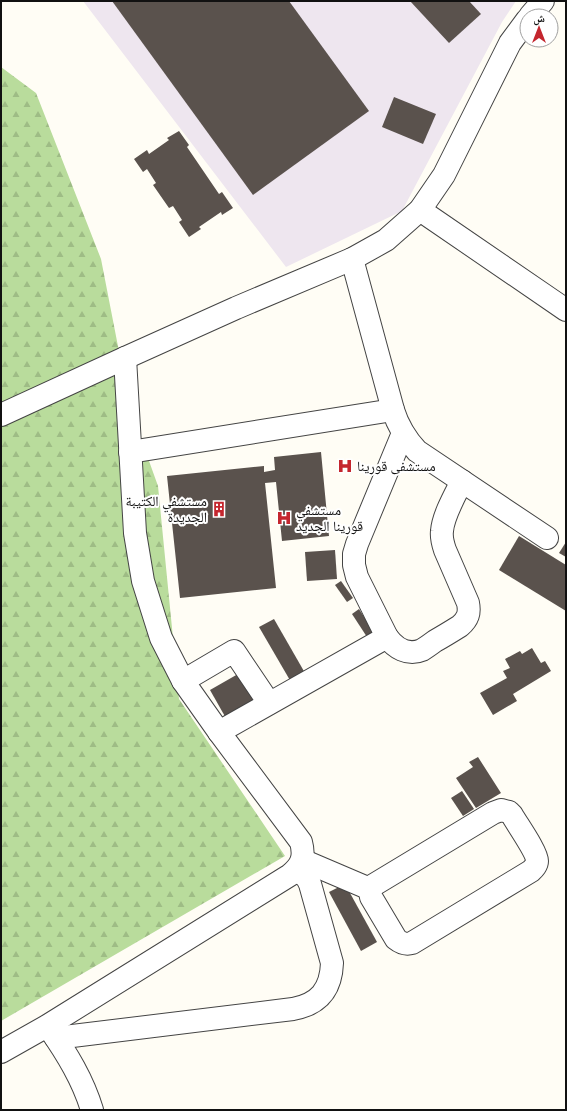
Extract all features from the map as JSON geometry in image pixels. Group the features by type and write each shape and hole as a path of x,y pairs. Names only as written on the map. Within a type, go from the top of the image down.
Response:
{"street":[{"path":"1,416 236,308 352,259 386,240 420,210 444,175 510,43 519,31"},
{"path":"420,210 566,310"},
{"path":"352,259 393,410 397,422 409,443 462,481 547,538"},
{"path":"1,1052 52,1032 290,875 300,865 303,851 301,842 183,681 160,638 143,581 135,533 126,358"},
{"path":"130,452 393,410"},
{"path":"403,433 357,544 354,554 354,565 357,577 387,637 394,646 405,651 414,652 421,650 460,626 465,622 468,616 470,610 468,603 442,541 445,517 462,481"},
{"path":"219,732 387,637"},
{"path":"183,681 234,652 269,703"},
{"path":"501,810 509,812 512,815 534,852 537,860 531,872 416,941 408,944 403,944 396,939 371,897 370,889 374,884 493,812 501,810"},
{"path":"300,865 370,889"},
{"path":"52,1032 292,1009 302,1007 319,998 329,982 332,973 332,963 310,884 300,865"},
{"path":"52,1032 80,1078 92,1110"}],"shaded area":[{"path":"83,1 516,1 502,22 402,211 286,267"}],"green space":[{"path":"1,67 36,93 101,259 130,408 158,486 179,699 285,856 1,1021"}],"building":[{"path":"112,1 289,1 369,111 253,195"},
{"path":"410,1 469,1 481,14 449,43"},
{"path":"394,97 436,114 423,144 382,127"},
{"path":"179,131 189,145 187,147 219,194 222,192 233,208 222,215 221,212 199,227 201,229 189,237 179,222 182,220 173,206 169,208 153,185 156,183 147,169 143,172 134,159 147,150 149,154 169,140 167,138"},
{"name":"مستشفي الكتيبة الجديدة","path":"321,452 329,536 282,541 276,482 265,483 276,588 180,598 167,476 264,466 264,472 275,470 274,457"},
{"path":"519,536 566,565 566,611 499,570"},
{"path":"566,542 566,557 559,553"},
{"path":"335,550 337,579 307,581 305,552"},
{"path":"341,581 353,598 347,602 335,585"},
{"path":"359,609 374,632 367,637 352,614"},
{"path":"274,619 305,673 291,682 259,627"},
{"path":"532,648 541,663 545,661 551,671 513,694 517,701 493,715 480,693 507,678 503,671 510,668 505,659 520,651 522,654"},
{"path":"238,674 256,704 227,720 210,690"},
{"path":"478,757 501,793 476,808 456,778 473,767 469,762"},
{"path":"462,791 474,809 463,816 451,798"},
{"path":"345,884 377,942 361,951 329,892"}],"place":[{"name":"مستشفى قورينا","path":"345,466"},
{"name":"مستشفي الكتيبة الجديدة","path":"219,509"},
{"name":"مستشفي قورينا الجديد","path":"284,518"}]}
